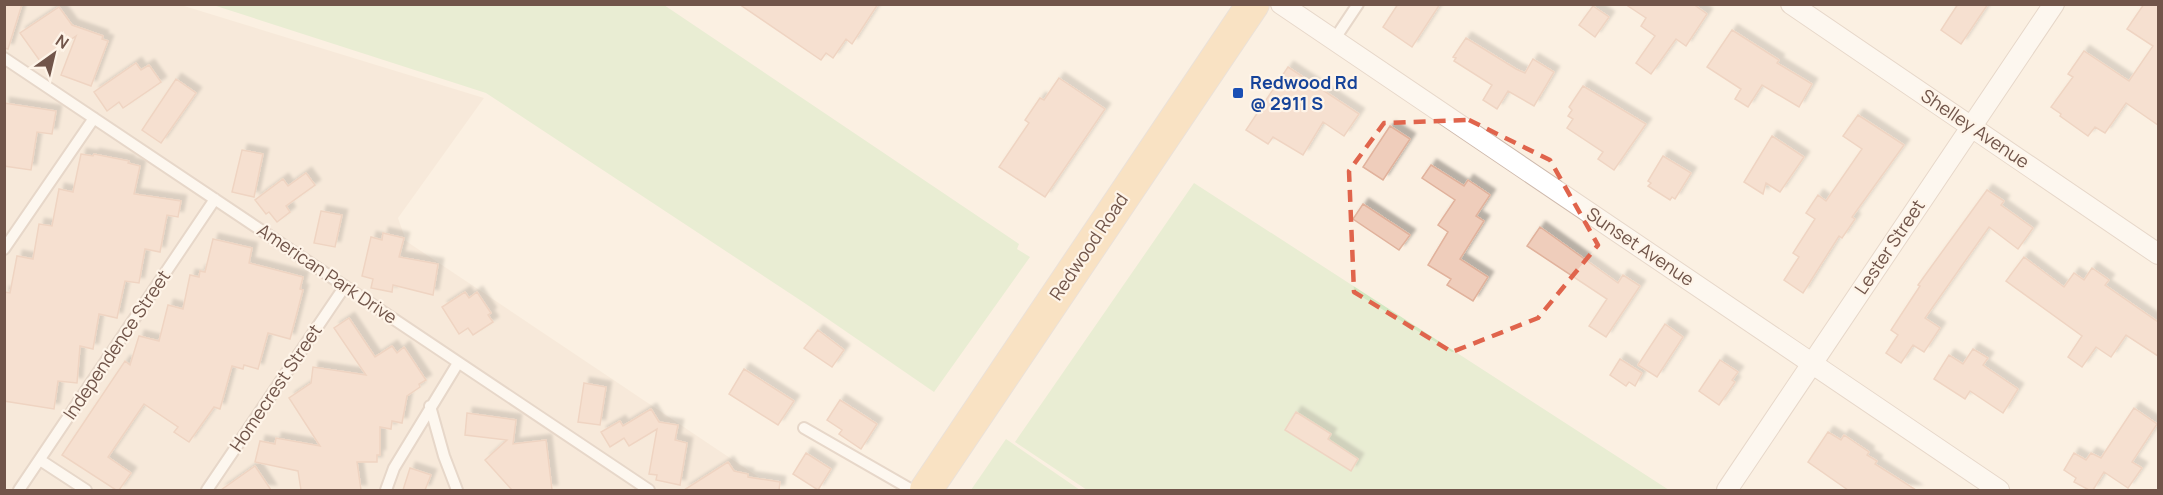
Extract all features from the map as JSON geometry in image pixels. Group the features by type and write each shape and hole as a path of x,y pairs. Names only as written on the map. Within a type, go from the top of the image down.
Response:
{"main road":[{"name":"Redwood Road","path":"926,490 1253,4"}],"street":[{"name":"Sunset Avenue","path":"1281,4 1999,490"},
{"name":"Shelley Avenue","path":"1791,4 2158,254"},
{"name":"Lester Street","path":"1727,490 2054,4"}],"lane":[{"path":"1334,40 1358,4"},
{"name":"American Park Drive","path":"4,58 649,490"},
{"path":"4,249 94,118"},
{"name":"Independence Street","path":"19,490 215,199"},
{"name":"Homecrest Street","path":"207,490 345,286"},
{"path":"386,490 394,468 458,363"},
{"path":"430,406 444,456 457,490"},
{"path":"804,428 912,490"},
{"path":"40,460 86,490"}],"highlighted area":[{"path":"1469,120 1550,160 1598,245 1538,318 1452,352 1354,292 1349,171 1384,123"}],"shaded area":[{"path":"4,5 181,5 484,98 398,218 406,241 778,490 5,490"}],"green space":[{"path":"213,5 664,5 1019,244 1017,249 1030,257 934,392 806,304 486,93"},
{"path":"1194,183 1669,490 1087,490 1015,442"},
{"path":"1006,439 1080,490 971,490"}],"building":[{"path":"4,4 22,4 8,49 4,48"},
{"path":"739,4 878,4 852,44 846,39 833,58 826,53 821,60"},
{"path":"1398,4 1440,4 1412,47 1383,27"},
{"path":"1625,4 1693,4 1707,14 1686,46 1676,39 1651,74 1636,63 1655,36 1641,26 1646,18"},
{"path":"1958,4 1988,4 1961,44 1941,30"},
{"path":"2144,4 2158,4 2158,125 2126,103 2105,133 2095,127 2088,136 2051,107 2073,77 2068,74 2084,51 2129,81 2153,46 2127,29"},
{"path":"1593,6 1609,17 1595,37 1579,25"},
{"path":"59,7 72,25 103,36 102,39 108,41 91,86 61,75 76,36 40,61 20,33"},
{"path":"1732,30 1779,60 1777,63 1812,84 1799,107 1762,85 1748,107 1735,99 1741,89 1707,67"},
{"path":"1466,38 1525,73 1533,59 1554,72 1534,106 1508,91 1497,109 1483,100 1492,85 1454,61 1456,58 1453,57"},
{"path":"136,63 141,70 149,65 161,82 123,108 119,102 107,111 94,92"},
{"path":"1288,67 1359,114 1344,136 1323,122 1303,155 1273,137 1268,144 1246,130"},
{"path":"1059,78 1105,109 1045,197 999,167 1029,123 1025,120 1040,98 1044,100"},
{"path":"176,79 196,93 161,143 142,130"},
{"path":"1583,86 1646,124 1614,170 1598,159 1603,152 1567,128 1573,119 1568,116 1572,110 1569,107"},
{"path":"4,103 56,111 52,134 37,132 31,170 4,166"},
{"path":"1858,115 1904,145 1852,217 1855,219 1842,238 1839,236 1803,293 1784,280 1799,257 1793,253 1815,219 1806,213 1818,195 1826,201 1862,149 1843,136"},
{"path":"1390,126 1410,139 1383,180 1363,167"},
{"path":"1772,136 1804,157 1780,192 1766,183 1763,194 1744,182"},
{"path":"242,150 263,154 254,197 232,192"},
{"path":"81,154 93,156 94,154 129,161 128,163 140,166 134,194 181,201 178,217 167,215 160,252 145,249 139,283 125,281 117,318 99,314 93,349 80,346 77,383 58,381 54,409 4,401 4,292 10,293 17,256 33,259 39,224 52,226 59,189 73,192"},
{"path":"1663,156 1691,173 1675,199 1672,197 1670,200 1648,186 1651,183 1648,181"},
{"path":"1431,165 1464,186 1468,180 1490,195 1476,216 1484,221 1460,259 1488,277 1473,301 1447,285 1451,279 1428,265 1448,232 1438,225 1455,200 1422,178"},
{"path":"306,173 315,185 286,206 290,212 277,222 269,212 266,214 255,200 283,179 288,186"},
{"path":"1987,190 2004,201 2001,205 2033,228 2018,249 1989,227 1925,318 1940,328 1924,352 1913,345 1901,363 1886,353 1898,335 1891,330 1920,286 1918,285"},
{"path":"1363,204 1410,235 1399,250 1353,219"},
{"path":"321,211 342,215 335,247 314,243"},
{"path":"1540,227 1618,283 1623,275 1640,286 1606,337 1589,326 1607,299 1527,246"},
{"path":"383,233 404,238 399,257 438,264 433,295 393,285 392,292 371,288 373,279 362,276 371,237 382,240"},
{"path":"213,239 252,248 249,263 303,277 300,289 303,290 290,339 268,333 258,369 244,365 243,369 232,366 220,409 214,407 189,442 174,432 178,427 144,404 108,457 131,473 119,490 116,490 62,455 125,361 130,365 139,336 159,341 168,305 183,309 190,275 199,277 200,271 205,272"},
{"path":"2024,257 2064,287 2074,273 2084,280 2092,268 2109,280 2105,285 2158,322 2158,356 2126,335 2111,357 2096,347 2082,367 2068,357 2082,336 2006,281"},
{"path":"465,292 469,298 477,292 491,313 488,315 493,322 473,335 468,328 459,334 442,307"},
{"path":"349,318 375,357 392,346 397,353 404,347 426,380 407,396 402,423 392,421 391,429 380,427 380,455 377,455 377,462 357,462 361,490 301,490 298,471 255,462 260,441 275,444 276,438 320,446 289,398 311,383 313,367 366,375 334,328"},
{"path":"1665,324 1683,337 1657,377 1638,365"},
{"path":"818,330 844,350 832,367 804,348"},
{"path":"1973,349 1988,358 1983,365 2018,389 2003,413 1970,391 1965,399 1934,379 1949,355 1963,364"},
{"path":"1620,359 1642,373 1635,386 1629,382 1626,386 1610,375"},
{"path":"1720,360 1738,372 1732,380 1735,382 1719,405 1699,391"},
{"path":"744,369 794,401 778,425 729,394"},
{"path":"584,383 606,387 600,425 578,422"},
{"path":"840,400 877,424 861,449 839,434 842,430 827,420"},
{"path":"2134,408 2157,424 2132,462 2142,468 2128,488 2104,472 2093,490 2074,482 2076,478 2064,470 2074,453 2086,460 2091,453 2101,458"},
{"path":"651,409 659,422 678,425 675,440 687,443 680,485 656,480 657,475 649,474 657,429 629,446 624,438 610,447 601,432 620,421 623,426"},
{"path":"1296,412 1331,434 1328,439 1358,459 1351,471 1285,430"},
{"path":"467,413 516,420 513,444 546,440 552,490 512,490 485,460 507,440 465,435"},
{"path":"1828,432 1841,440 1844,435 1869,452 1867,455 1877,461 1875,464 1916,490 1848,490 1808,462"},
{"path":"806,453 831,469 818,490 793,474"},
{"path":"728,462 734,471 748,474 748,477 780,482 779,490 684,490"},
{"path":"255,466 271,490 221,490"},
{"path":"410,468 431,475 425,490 403,490"}],"place":[{"name":"Redwood Rd @ 2911 S","path":"1238,93"}]}
